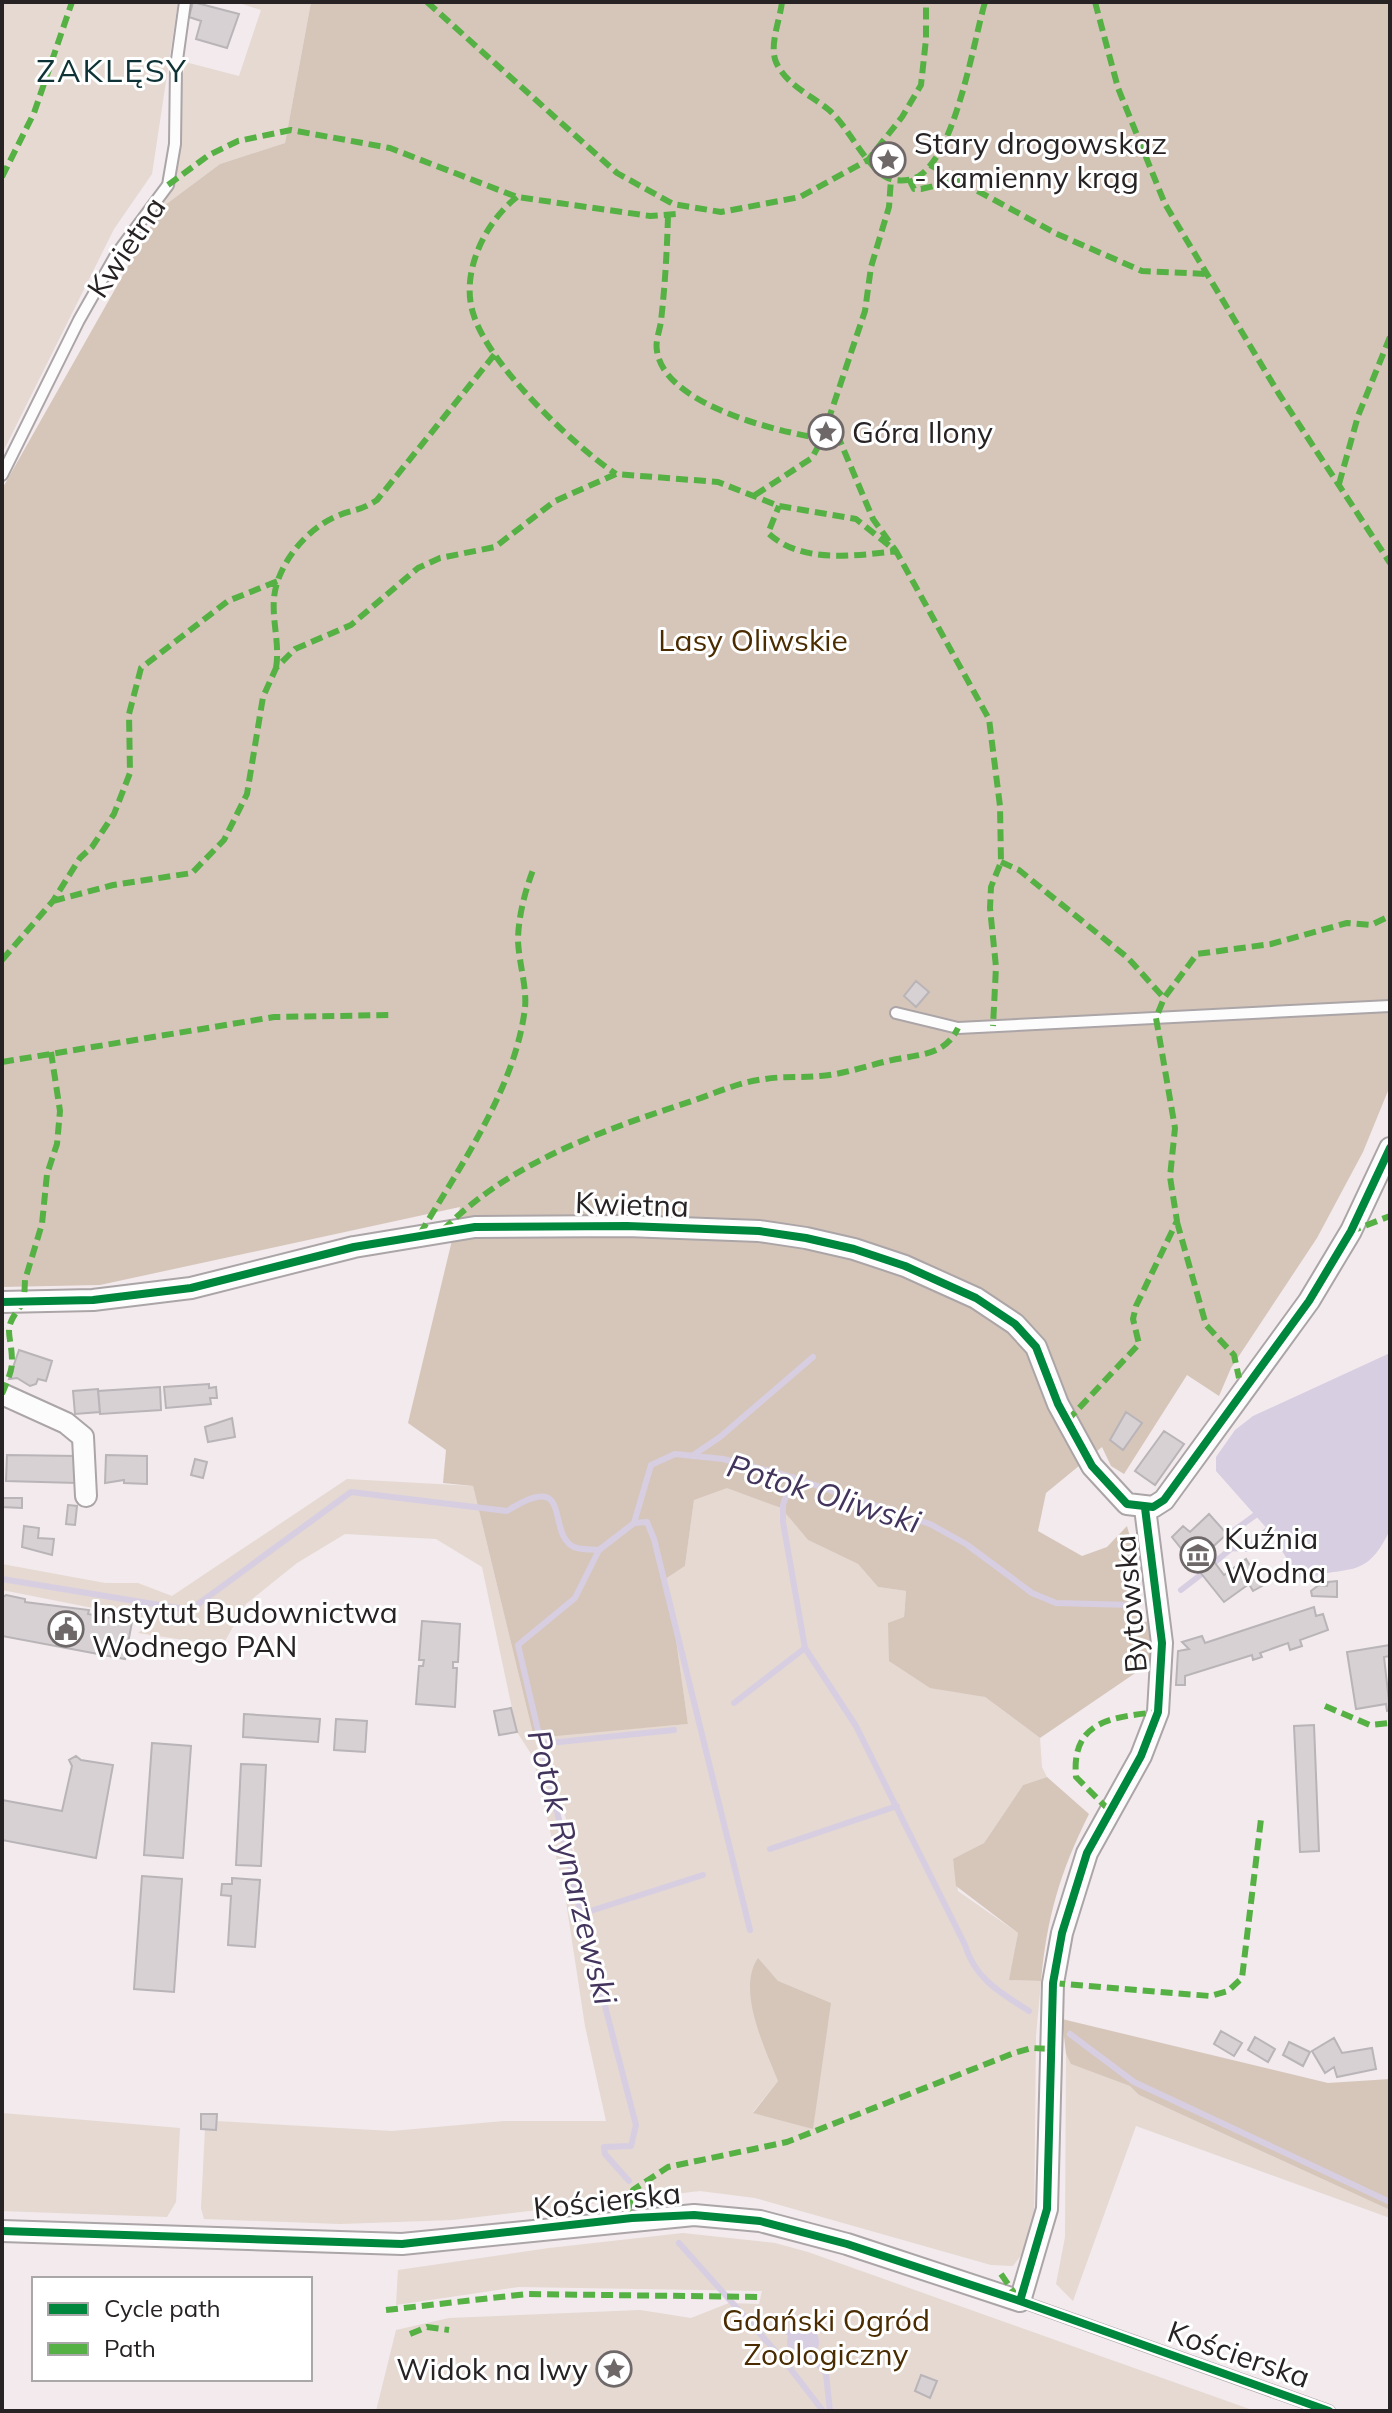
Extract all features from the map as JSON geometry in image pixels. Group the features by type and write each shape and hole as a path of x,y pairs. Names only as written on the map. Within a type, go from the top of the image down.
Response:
{"street":[{"name":"Bytowska","path":"1020,2301 1047,2209 1053,1983 1062,1933 1087,1853 1141,1756 1155,1723 1161,1687 1159,1620 1145,1508 1164,1500 1309,1301 1351,1231 1390,1148"},
{"name":"Kwietna","path":"2,1302 93,1300 179,1290 354,1247 475,1227 627,1226 759,1231 806,1238 905,1266 976,1298 1015,1324 1036,1347 1058,1404 1092,1466 1127,1504 1145,1508"},
{"path":"2,1394 66,1423 83,1437 86,1496"},
{"name":"Kościerska","path":"2,2231 402,2244 694,2215 760,2221 847,2244 1020,2301"}],"lane":[{"name":"Kwietna","path":"2,475 79,320 116,255 168,185 175,144 176,67 185,2"},
{"path":"896,1013 958,1028 1390,1006"},
{"name":"Kościerska","path":"1020,2301 1329,2411"}],"green space":[{"path":"2,2 178,2 152,174 114,229 2,454"},
{"path":"236,2 311,2 285,143 220,164 161,208 185,62 239,76 261,10"},
{"name":"Lasy Oliwskie","path":"311,2 1390,2 1390,1086 1363,1152 1317,1238 1231,1368 1219,1396 1187,1375 1124,1474 1111,1466 1102,1447 1046,1493 1038,1531 1082,1556 1107,1547 1127,1526 1141,1577 1135,1578 1127,1591 1133,1612 1143,1623 1148,1621 1153,1661 1040,1738 985,1697 930,1688 889,1661 888,1623 904,1617 906,1591 878,1587 858,1564 808,1540 781,1508 727,1488 694,1500 685,1566 662,1581 674,1625 688,1724 534,1738 473,1486 443,1483 446,1450 408,1423 460,1207 100,1285 2,1287 2,489 161,208 220,164 285,143"},
{"path":"347,1479 473,1486 534,1738 580,1872 544,1736 688,1724 674,1625 662,1580 685,1566 694,1499 727,1487 781,1508 808,1540 858,1564 878,1587 906,1591 904,1617 970,1693 985,1697 1040,1738 1042,1767 1047,1777 1023,1785 984,1843 953,1860 958,1891 1018,1933 1010,1980 1041,1981 1036,2036 1034,2228 1025,2250 1013,2266 991,2265 755,2198 700,2191 453,2220 340,2224 204,2219 201,2208 205,2129 216,2121 392,2131 504,2121 606,2121 585,2026 565,1895 533,1757 517,1732 482,1567 436,1539 345,1534 297,1563 246,1604 225,1641 210,1644 138,1633 154,1620 2,1590 2,1564 105,1583 138,1583 172,1596","holes":["778,2081 812,2128 753,2112"]},
{"path":"1047,1777 1089,1814 1056,1895 1041,1981 1009,1980 1018,1933 956,1886 953,1859 984,1843 1023,1785"},
{"path":"758,1958 778,1981 831,2003 813,2129 753,2113 778,2081 760,2036 751,2002 752,1971"},
{"path":"1062,2019 1328,2083 1390,2079 1390,2210 1139,2095 1130,2086 1071,2064 1066,2054"},
{"path":"1066,2054 1072,2064 1131,2086 1139,2095 1390,2210 1390,2218 1136,2126 1073,2301 1056,2284 1065,2237"},
{"path":"2,2113 180,2128 176,2202 167,2217 2,2211"},
{"name":"Gdański Ogród Zoologiczny","path":"683,2233 775,2243 808,2252 1255,2411 376,2411 396,2330 449,2318 640,2310 691,2318 729,2303 759,2304 762,2291 519,2287 396,2305 398,2270"}],"shaded area":[{"path":"1390,1353 1390,1530 1381,1547 1363,1565 1301,1581 1270,1532 1216,1471 1216,1457 1235,1430 1253,1416"},
{"path":"803,2326 814,2331 819,2342 814,2353 803,2358 792,2353 787,2342 792,2331"}],"building":[{"path":"193,2 239,14 227,48 196,39 201,21 189,17"},
{"path":"916,981 929,992 916,1007 904,996"},
{"path":"19,1350 52,1361 46,1381 38,1379 36,1384 30,1386 17,1378 9,1379"},
{"path":"209,1384 209,1388 216,1387 217,1398 210,1398 211,1404 166,1408 164,1387"},
{"path":"160,1387 161,1410 100,1414 98,1391"},
{"path":"98,1389 100,1412 75,1414 73,1391"},
{"path":"1126,1412 1142,1423 1123,1450 1110,1440"},
{"path":"232,1418 235,1437 208,1442 205,1427"},
{"path":"1164,1431 1184,1444 1155,1485 1135,1471"},
{"path":"7,1455 77,1456 77,1483 6,1481"},
{"path":"106,1455 147,1456 147,1484 124,1483 124,1480 105,1483"},
{"path":"195,1459 207,1462 203,1478 191,1475"},
{"path":"2,1498 22,1498 22,1508 2,1507"},
{"path":"68,1505 77,1506 75,1525 66,1524"},
{"name":"Kuźnia Wodna","path":"1209,1514 1227,1534 1207,1552 1224,1575 1246,1559 1262,1586 1253,1591 1249,1584 1224,1602 1172,1537 1183,1526 1190,1532"},
{"path":"24,1526 39,1528 38,1538 54,1539 52,1555 22,1547"},
{"path":"1337,1581 1337,1597 1312,1596 1311,1591 1319,1585 1327,1586 1328,1582"},
{"name":"Instytut Budownictwa Wodnego PAN","path":"6,1595 25,1599 25,1602 89,1610 88,1614 132,1622 125,1659 2,1636 2,1598"},
{"path":"1314,1607 1316,1616 1323,1614 1328,1630 1300,1640 1302,1646 1290,1650 1288,1643 1260,1653 1262,1657 1253,1660 1252,1655 1185,1676 1185,1685 1176,1685 1178,1651 1189,1649 1182,1642 1202,1636 1205,1643"},
{"path":"422,1621 460,1624 458,1662 453,1662 453,1668 457,1668 455,1707 416,1704 419,1666 423,1666 424,1660 419,1660"},
{"path":"1390,1645 1390,1656 1384,1657 1390,1710 1387,1711 1386,1704 1356,1709 1347,1652"},
{"path":"511,1708 517,1732 499,1735 494,1711"},
{"path":"244,1714 320,1719 318,1742 243,1737"},
{"path":"336,1719 367,1721 365,1752 334,1750"},
{"path":"1314,1725 1319,1851 1300,1852 1294,1726"},
{"path":"152,1743 191,1746 183,1858 144,1855"},
{"path":"76,1756 81,1760 113,1765 96,1858 2,1840 2,1800 62,1811 72,1766 69,1760"},
{"path":"241,1764 266,1765 261,1866 236,1865"},
{"path":"142,1876 182,1879 174,1992 134,1989"},
{"path":"232,1878 260,1880 255,1947 228,1945 231,1896 221,1895 222,1884 232,1884"},
{"path":"1221,2031 1242,2043 1234,2056 1214,2044"},
{"path":"1255,2037 1275,2049 1268,2062 1248,2050"},
{"path":"1334,2038 1342,2053 1372,2048 1376,2069 1337,2077 1334,2067 1325,2073 1312,2051"},
{"path":"1289,2042 1310,2052 1303,2066 1283,2055"},
{"path":"201,2114 217,2114 216,2130 201,2129"},
{"path":"921,2375 937,2381 930,2398 915,2391"}],"waterway":[{"path":"692,1456 720,1437 813,1357"},
{"name":"Potok Oliwski","path":"2,1579 190,1610 351,1492 507,1511 528,1500 542,1497 550,1500 555,1508 566,1540 576,1548 599,1550 634,1523 651,1465 675,1454 723,1459 785,1475 930,1524 966,1544 1032,1593 1056,1603 1132,1605"},
{"path":"793,1477 783,1505 783,1522 805,1648 856,1726 975,1967 990,1984 1029,2011"},
{"name":"Potok Oliwski","path":"1232,1548 1232,1532 1261,1511"},
{"path":"634,1523 647,1522 654,1539 750,1930"},
{"name":"Potok Oliwski","path":"1215,1562 1232,1548 1246,1549 1273,1525"},
{"name":"Potok Rynarzewski","path":"599,1550 575,1598 518,1645 581,1914 636,2125 631,2146 604,2147 605,2154 629,2181"},
{"name":"Potok Oliwski","path":"1181,1590 1203,1573"},
{"path":"734,1703 805,1648"},
{"path":"540,1744 674,1730"},
{"path":"770,1849 897,1806"},
{"path":"581,1914 703,1875"},
{"path":"1070,2034 1134,2082 1390,2202"},
{"name":"Potok Rynarzewski","path":"679,2243 786,2363 823,2411"},
{"path":"757,2331 781,2328 794,2336"},
{"path":"807,2350 826,2374 830,2411"}],"marked path":[{"path":"2,177 34,113 72,2"},
{"path":"427,2 617,173 673,204 721,212 800,197 868,160 902,117 921,85 926,2"},
{"path":"782,2 774,48 780,70 792,83 829,110 876,169 888,178 901,180 919,176 943,145 961,96 985,2"},
{"path":"1095,2 1118,88 1165,204 1279,394 1390,563"},
{"path":"168,185 209,155 238,141 291,130 390,148 517,197 650,216 677,214"},
{"path":"930,165 1055,233 1142,271 1207,274"},
{"path":"755,495 812,458 822,439 865,311 871,267 889,207 891,179"},
{"path":"909,179 914,189 960,180"},
{"path":"517,197 495,220 478,250 470,283 474,316 497,358 535,403 578,444 616,474"},
{"path":"668,216 664,295 657,339 657,351 665,371 682,388 734,416 792,433 840,441 873,519 896,551 829,556 796,550 768,533 779,506"},
{"path":"1339,484 1358,416 1390,337"},
{"path":"276,668 274,598 287,561 314,530 377,500 495,354"},
{"path":"53,901 113,885 192,873 224,840 247,794 263,697 276,668 295,649 351,625 418,568 440,558 495,547 555,501 616,474 718,482 779,506 856,519 896,551 989,719 1000,806 1001,862 991,887 996,967 993,1026"},
{"path":"2,960 53,901 80,858 92,847 114,814 130,773 129,714 141,668 228,601 280,580"},
{"path":"1001,862 1019,870 1128,958 1164,998"},
{"path":"420,1234 484,1126 510,1068 525,1008 518,932 522,905 533,870"},
{"path":"1067,1421 1139,1344 1133,1319 1136,1306 1177,1221 1170,1177 1175,1128 1156,1018 1164,998 1197,954 1271,944 1347,923 1371,925 1390,916"},
{"path":"2,1062 274,1017 392,1015"},
{"path":"443,1230 498,1185 560,1150 593,1136 747,1082 830,1075 932,1052 946,1044 958,1028"},
{"path":"2,1394 12,1366 10,1326 24,1302 25,1280 42,1224 47,1174 57,1144 60,1111 51,1052"},
{"path":"1349,1232 1390,1216"},
{"path":"1177,1222 1206,1325 1234,1355 1239,1378"},
{"path":"1325,1706 1370,1725 1390,1723"},
{"path":"1109,1810 1076,1777 1080,1744 1098,1725 1126,1716 1158,1712"},
{"path":"1053,1983 1210,1996 1228,1991 1242,1978 1261,1819"},
{"path":"628,2211 633,2190 668,2167 787,2142 1014,2053 1032,2048 1052,2049"},
{"path":"1001,2274 1019,2300"},
{"path":"386,2310 527,2294 761,2297"},
{"path":"410,2334 427,2327 449,2330"}],"cycle path":[{"path":"2,1302 93,1300 191,1288 354,1247 475,1227 627,1226 759,1231 806,1238 854,1249 905,1266 976,1298 1015,1324 1036,1347 1058,1404 1092,1466 1127,1504 1153,1507 1164,1500 1309,1301 1351,1231 1390,1148"},
{"path":"1020,2301 1047,2209 1053,1983 1062,1933 1087,1853 1141,1756 1158,1712 1162,1643 1145,1508"},
{"path":"2,2231 402,2244 632,2218 694,2215 760,2221 847,2244 1020,2301 1329,2411"}],"place":[{"name":"Stary drogowskaz - kamienny krąg","path":"888,160"},
{"name":"Góra Ilony","path":"826,432"},
{"name":"Kuźnia Wodna","path":"1198,1555"},
{"name":"Instytut Budownictwa Wodnego PAN","path":"66,1629"},
{"name":"Widok na lwy","path":"614,2369"}],"district":[{"name":"ZAKLĘSY","path":"112,70"}]}
